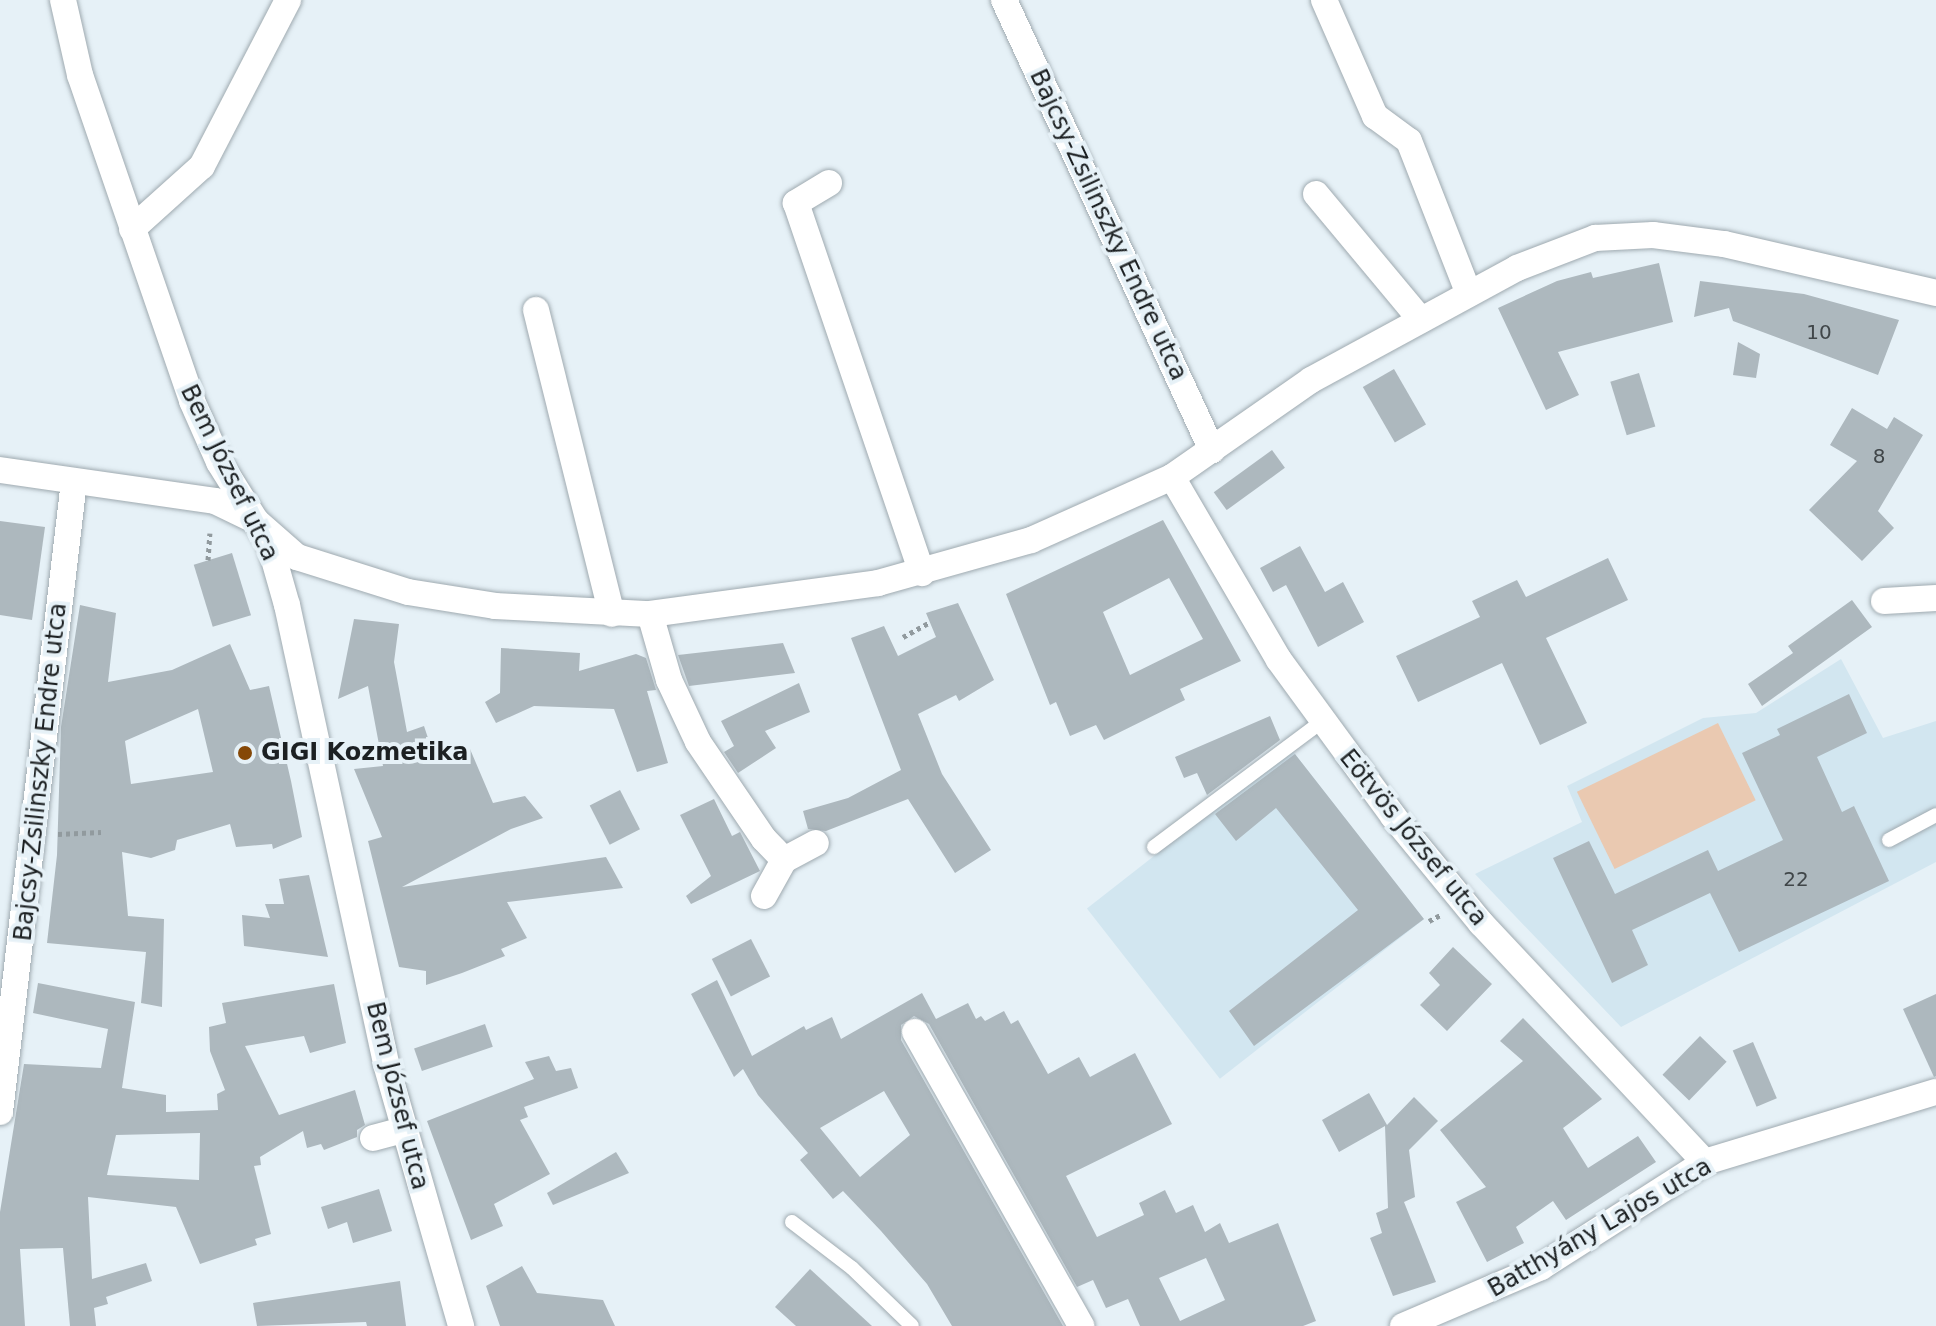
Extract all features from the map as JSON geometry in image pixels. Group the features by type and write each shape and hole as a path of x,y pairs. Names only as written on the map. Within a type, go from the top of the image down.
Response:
{"street":[{"name":"Bem József utca","path":"63,0 80,75 192,401 219,462 269,542 287,605 403,1130 461,1326"},
{"path":"132,229 202,166 288,0"},
{"name":"Bajcsy-Zsilinszky Endre utca","path":"1004,0 1212,450"},
{"path":"1324,0 1375,116 1409,141 1469,294"},
{"path":"829,183 796,203 922,573"},
{"path":"1316,194 1421,320"},
{"path":"0,470 199,497 256,521 297,557 408,592 495,606 650,614 922,573 1031,540 1172,477 1311,380 1517,268 1595,238 1653,235 1724,244 1936,293"},
{"path":"536,310 612,614"},
{"name":"Eötvös József utca","path":"1172,477 1320,723 1481,923 1705,1162"},
{"name":"Bajcsy-Zsilinszky Endre utca","path":"0,1112 74,481"},
{"path":"1884,601 1936,598"},
{"path":"650,614 669,680 698,742 784,860"},
{"path":"764,896 784,860 816,843"},
{"path":"915,1032 948,1096 1081,1326"},
{"name":"Batthyány Lajos utca","path":"1403,1326 1541,1267 1705,1162 1936,1092"},
{"path":"373,1138 403,1130"}],"lane":[{"path":"1154,847 1320,723"},
{"path":"1889,840 1936,815"},
{"path":"792,1222 852,1268 912,1326"}],"path":[{"path":"208,560 210,533"},
{"path":"903,637 928,623"},
{"path":"348,756 365,755 379,746"},
{"path":"55,834 101,832"}],"shaded area":[{"path":"1841,659 1883,738 1936,721 1936,862 1621,1027 1475,874 1582,822 1567,786 1703,718 1756,713"},
{"path":"1718,723 1756,800 1615,869 1577,792"},
{"path":"1291,749 1424,919 1220,1079 1087,908"}],"building":[{"path":"1659,263 1673,322 1558,352 1579,395 1546,410 1498,308 1557,281 1591,272 1593,278"},
{"path":"1700,281 1804,294 1899,320 1878,375 1733,321 1729,308 1694,317"},
{"path":"1738,342 1760,354 1756,378 1733,375"},
{"path":"1394,369 1426,424 1395,442 1363,387"},
{"path":"1639,373 1655,427 1627,435 1610,382"},
{"path":"1852,408 1887,429 1894,417 1923,435 1878,511 1894,528 1862,561 1809,510 1857,461 1830,445"},
{"path":"1272,450 1285,468 1227,510 1214,492"},
{"path":"1163,520 1241,661 1180,689 1185,700 1104,740 1096,725 1070,736 1056,702 1050,705 1006,594","holes":["1169,578 1203,639 1130,675 1103,612"]},
{"path":"0,521 45,527 32,620 0,615"},
{"path":"1300,546 1325,592 1343,582 1364,622 1318,647 1286,585 1273,592 1260,568"},
{"path":"232,553 251,615 213,627 194,565"},
{"path":"1608,558 1628,600 1546,638 1587,723 1540,745 1502,663 1418,702 1396,656 1480,617 1472,601 1517,580 1526,597"},
{"path":"1852,600 1872,627 1762,706 1748,684 1793,653 1788,646"},
{"path":"958,603 994,680 959,701 956,695 918,714 942,774 991,850 955,873 908,799 826,831 808,829 803,811 848,798 901,770 851,638 884,626 898,656 936,637 926,613"},
{"path":"80,605 116,613 108,682 172,670 230,644 250,690 269,686 302,837 273,849 272,844 236,847 230,824 177,840 175,850 151,858 122,852 128,916 164,919 162,1007 141,1003 146,952 47,943 57,855 61,727","holes":["198,709 213,772 131,784 125,741"]},
{"path":"354,619 399,624 394,662 407,732 424,726 436,762 470,749 493,803 525,796 543,818 511,829 402,887 606,857 623,888 507,902 527,938 501,949 505,956 462,973 426,985 426,971 399,967 368,841 382,837 354,769 383,766 368,686 338,699"},
{"path":"783,643 795,673 689,686 678,655"},
{"path":"501,648 580,653 579,671 636,654 646,658 656,690 647,691 668,763 637,772 614,709 534,706 496,723 485,702 500,693"},
{"path":"799,683 810,712 765,731 776,748 738,773 724,752 734,746 721,721"},
{"path":"1849,694 1867,733 1817,757 1842,812 1854,806 1889,881 1739,952 1710,893 1632,930 1648,965 1612,983 1553,858 1589,841 1615,894 1708,850 1718,871 1783,840 1742,753 1780,735 1777,729"},
{"path":"1270,716 1280,740 1207,795 1197,773 1184,778 1175,757"},
{"path":"1295,754 1424,919 1254,1046 1229,1011 1358,910 1276,808 1236,841 1215,814"},
{"path":"620,790 640,829 610,845 590,805"},
{"path":"714,799 732,836 740,832 760,871 691,904 686,896 711,876 680,815"},
{"path":"309,875 328,957 244,946 242,915 270,918 265,904 284,904 279,879"},
{"path":"751,939 770,976 731,996 712,959"},
{"path":"1453,947 1492,984 1447,1031 1420,1005 1440,985 1429,973"},
{"path":"717,980 752,1056 804,1026 806,1030 832,1017 841,1039 922,993 936,1019 968,1003 976,1019 981,1016 985,1021 1004,1011 1011,1024 1018,1020 1048,1074 1079,1057 1090,1077 1135,1053 1172,1124 1066,1176 1097,1237 1144,1215 1139,1203 1165,1190 1176,1213 1193,1205 1205,1232 1220,1223 1229,1243 1278,1223 1316,1321 1303,1326 1140,1326 1128,1299 1106,1308 1093,1280 1077,1287 929,1024 914,1016 901,1025 901,1040 1063,1326 952,1326 927,1284 881,1231 843,1191 833,1199 800,1160 808,1153 758,1095 743,1069 734,1077 691,994","holes":["884,1091 910,1135 860,1177 820,1128","1206,1258 1225,1300 1180,1321 1159,1278"]},
{"path":"38,983 135,1002 122,1088 166,1095 166,1112 218,1110 217,1094 225,1090 210,1051 209,1027 226,1023 222,1003 334,984 346,1043 310,1053 304,1036 245,1046 279,1115 355,1090 365,1125 357,1130 357,1137 324,1150 321,1144 307,1148 303,1131 260,1157 261,1165 254,1166 271,1234 255,1239 257,1245 200,1264 176,1207 88,1197 92,1279 146,1263 152,1281 106,1297 108,1304 94,1308 96,1326 70,1326 63,1248 20,1249 25,1326 0,1326 0,1212 24,1064 101,1068 108,1029 33,1013","holes":["200,1133 199,1180 107,1175 116,1135"]},
{"path":"1936,994 1936,1076 1934,1077 1903,1009"},
{"path":"1523,1018 1602,1099 1563,1128 1588,1168 1638,1136 1656,1162 1566,1220 1553,1201 1516,1227 1524,1243 1487,1262 1456,1202 1486,1187 1440,1130 1523,1061 1500,1041"},
{"path":"485,1024 493,1047 422,1071 414,1048"},
{"path":"1700,1036 1727,1062 1689,1101 1662,1075"},
{"path":"1753,1042 1777,1098 1757,1107 1733,1051"},
{"path":"549,1056 556,1071 571,1068 578,1088 524,1107 528,1117 520,1120 550,1174 494,1204 503,1226 471,1240 427,1121 534,1079 525,1062"},
{"path":"1369,1093 1387,1125 1414,1097 1438,1121 1409,1150 1415,1197 1404,1202 1436,1282 1393,1296 1370,1238 1382,1233 1376,1213 1388,1208 1385,1126 1339,1152 1322,1120"},
{"path":"616,1152 629,1173 553,1205 547,1193"},
{"path":"379,1189 392,1231 353,1243 347,1222 328,1229 321,1207"},
{"path":"522,1266 537,1293 603,1300 615,1326 500,1326 486,1286"},
{"path":"810,1269 872,1326 796,1326 775,1307"},
{"path":"400,1281 406,1326 367,1326 366,1322 257,1326 253,1303"}],"place":[{"name":"GIGI Kozmetika","path":"245,753"}]}
